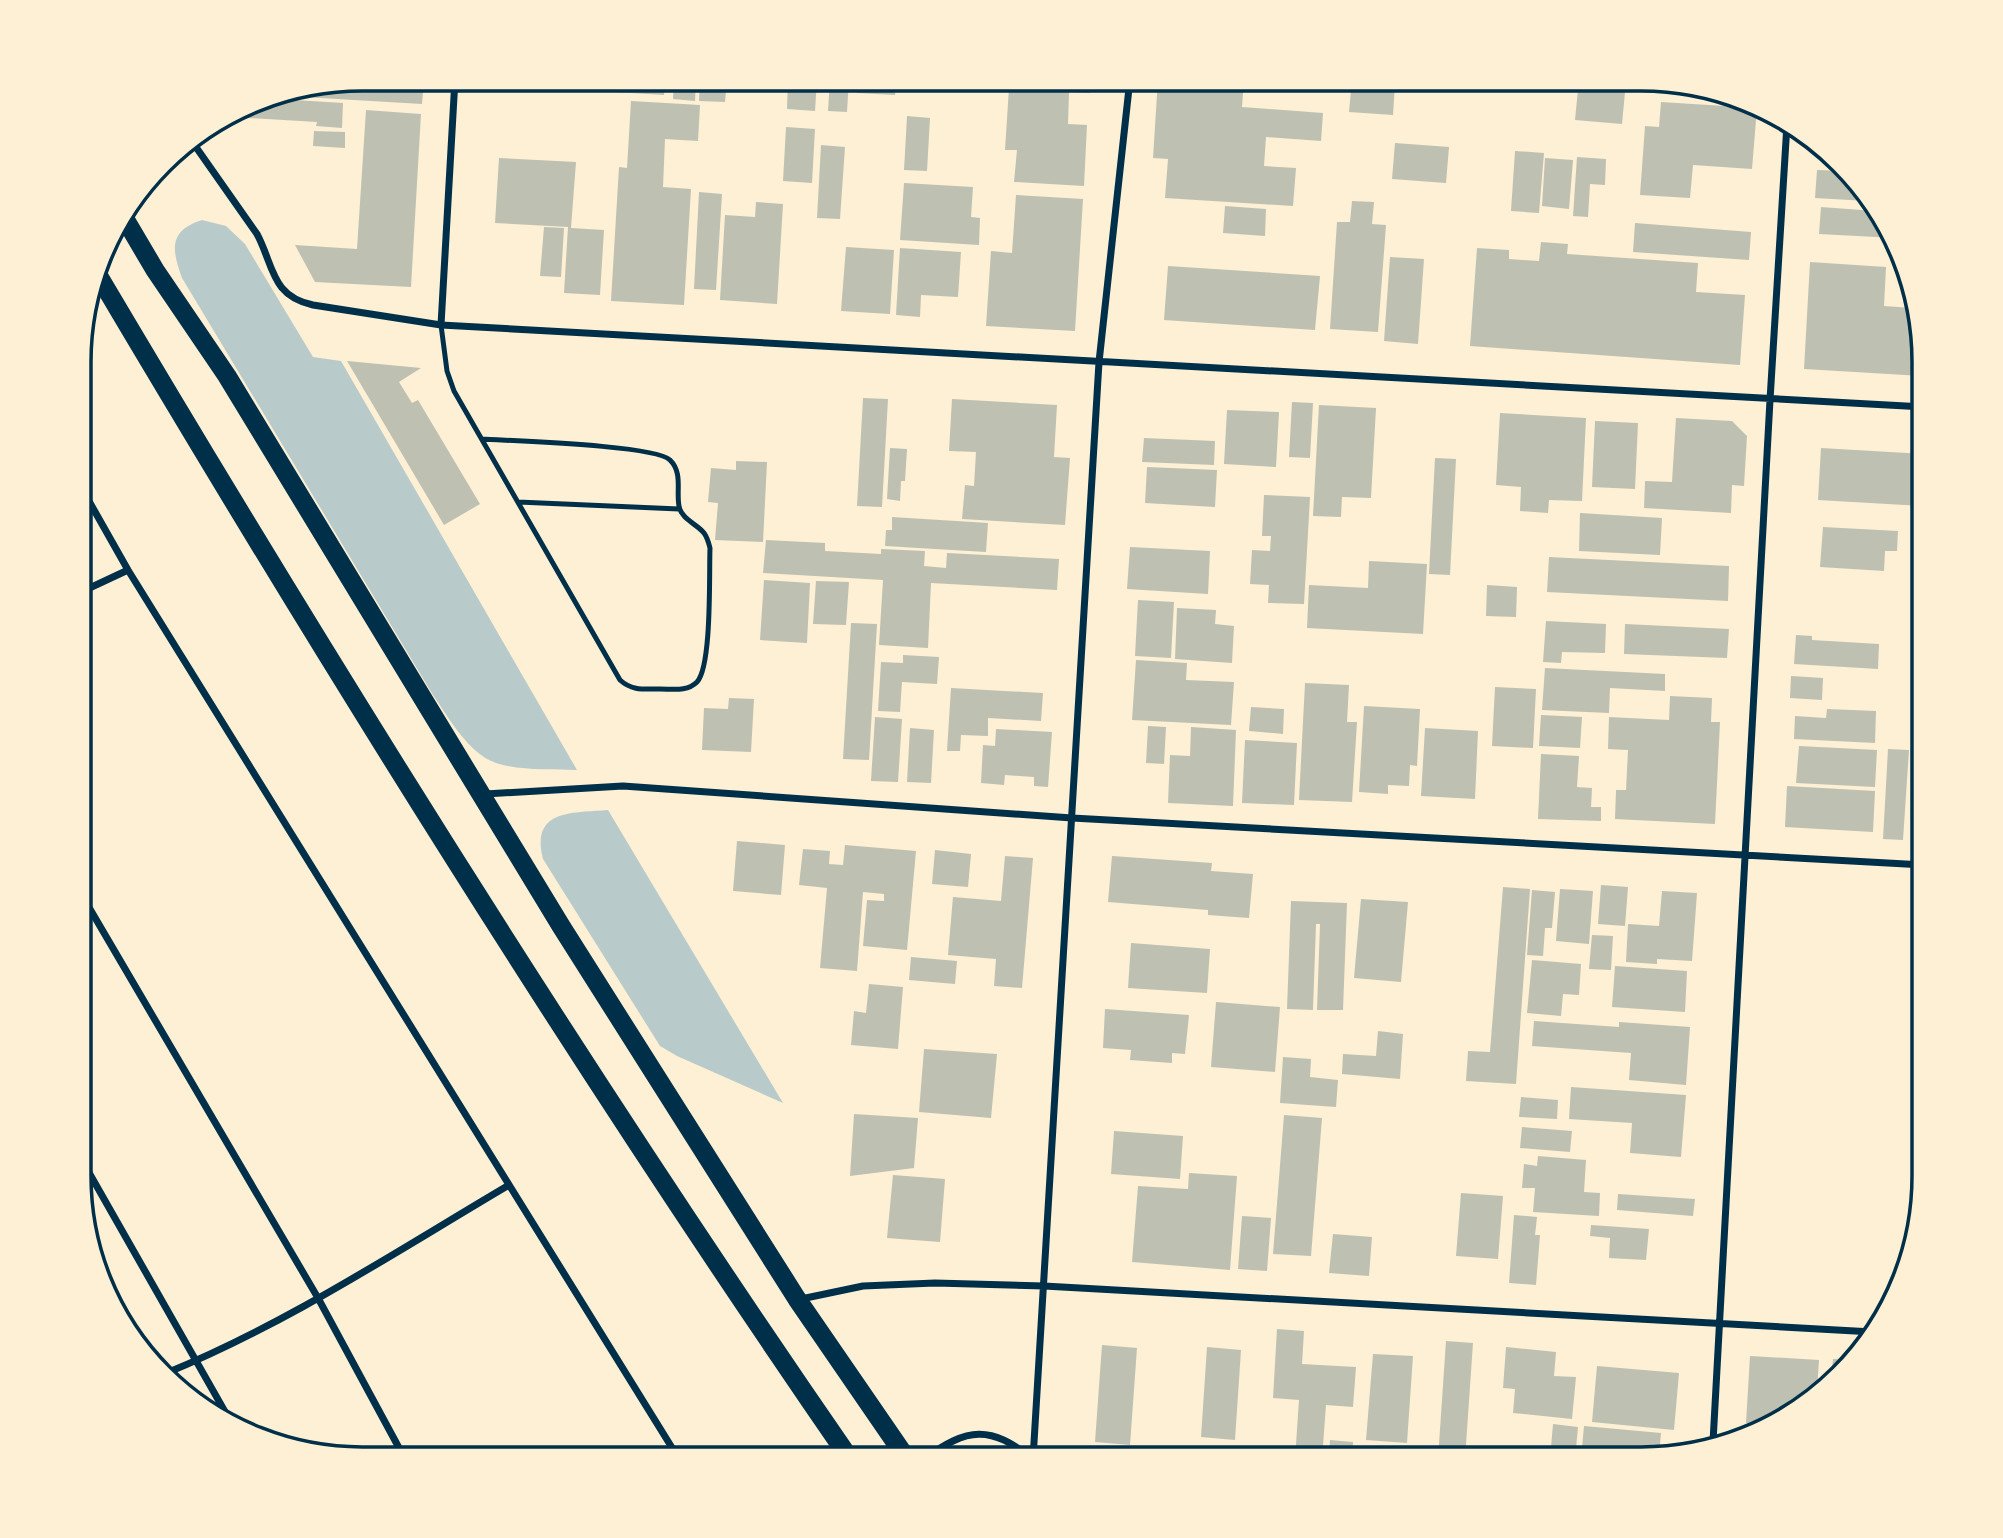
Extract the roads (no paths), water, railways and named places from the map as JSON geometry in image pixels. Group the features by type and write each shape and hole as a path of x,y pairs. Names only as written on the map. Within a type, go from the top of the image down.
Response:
{"highway":[{"path":"129,225 227,376 561,926 797,1299 899,1447"},
{"path":"103,283 214,471 422,809 724,1278 842,1447"}],"street":[{"path":"442,325 454,91"},
{"path":"1034,1447 1100,362 1129,91"},
{"path":"1713,1437 1786,134"},
{"path":"196,148 257,234 278,285 298,302 442,325 1912,406"},
{"path":"91,504 128,570 672,1447"},
{"path":"91,587 128,570"},
{"path":"481,794 623,786 1072,818 1912,864"},
{"path":"91,911 318,1298 399,1447"},
{"path":"91,1176 224,1409"},
{"path":"173,1370 318,1298 509,1185"},
{"path":"797,1299 863,1286 935,1283 1044,1286 1862,1331"},
{"path":"943,1447 959,1437 982,1434 1009,1440 1018,1447"}],"lane":[{"path":"442,325 447,371 454,391 620,680 628,688 639,690 687,689 697,682 706,661 710,548 704,533 690,523 678,509 678,477 675,466 668,457 631,450 482,439"},
{"path":"518,502 678,509"}]}
